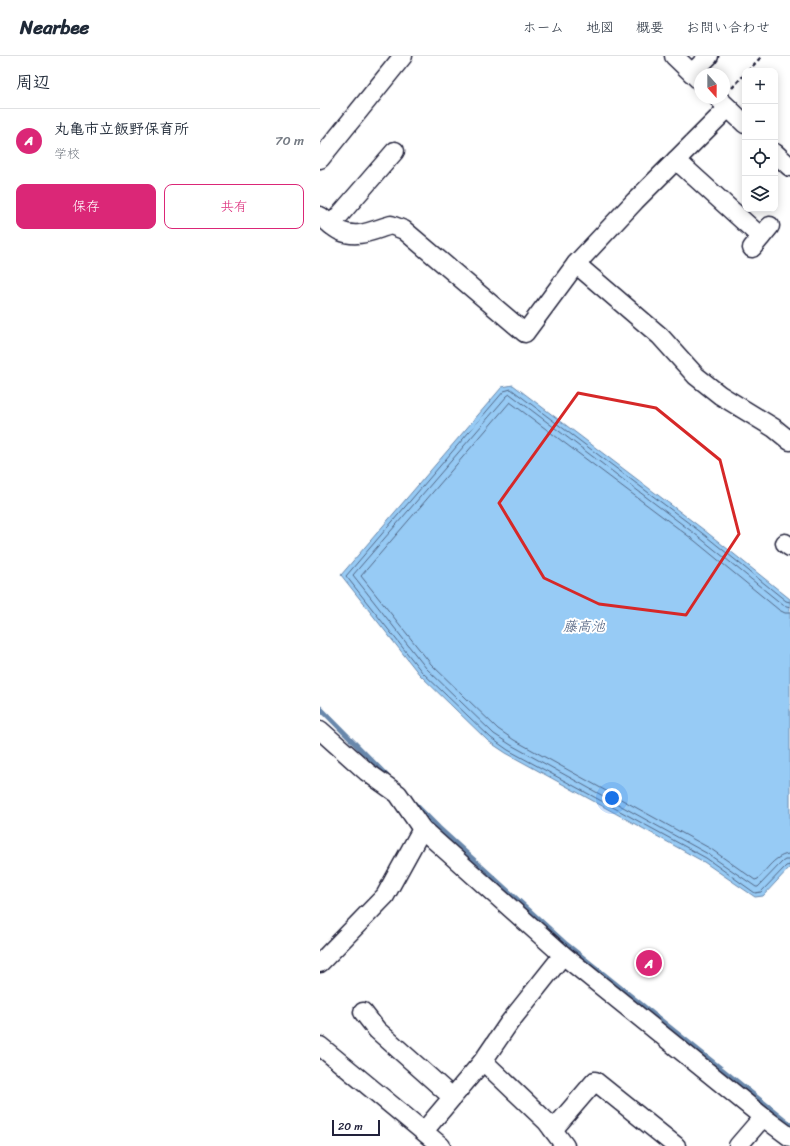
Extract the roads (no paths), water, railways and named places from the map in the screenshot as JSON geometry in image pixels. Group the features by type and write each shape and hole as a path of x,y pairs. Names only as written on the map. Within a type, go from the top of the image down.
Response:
{"street":[{"path":"320,159 402,56"},
{"path":"674,56 694,75"},
{"path":"702,68 709,56"},
{"path":"395,151 326,220 339,231 355,234 371,232 391,225 404,230 525,333 576,264 676,160 721,104"},
{"path":"729,104 742,120"},
{"path":"778,156 790,167"},
{"path":"676,160 761,237"},
{"path":"576,264 660,336 696,376 720,395 774,428 790,441"},
{"path":"320,730 366,772 398,794 422,830 563,955 763,1117 790,1137"},
{"path":"320,963 385,896 422,830"},
{"path":"424,1131 483,1061 509,1023 563,955"},
{"path":"363,1012 377,1030 452,1097"},
{"path":"320,1046 441,1146"},
{"path":"483,1061 547,1122 565,1146"},
{"path":"553,1130 595,1081 676,1146"},
{"path":"738,1146 763,1117"}],"water":[{"name":"藤高池","path":"513,385 704,530 790,599 790,867 763,896 755,897 704,862 506,753 488,741 419,674 341,575 502,387"}],"waterway":[{"path":"320,708 387,776"},
{"path":"415,804 439,828 566,944 790,1124"}],"place":[{"name":"丸亀市立飯野保育所","path":"649,963"}]}
